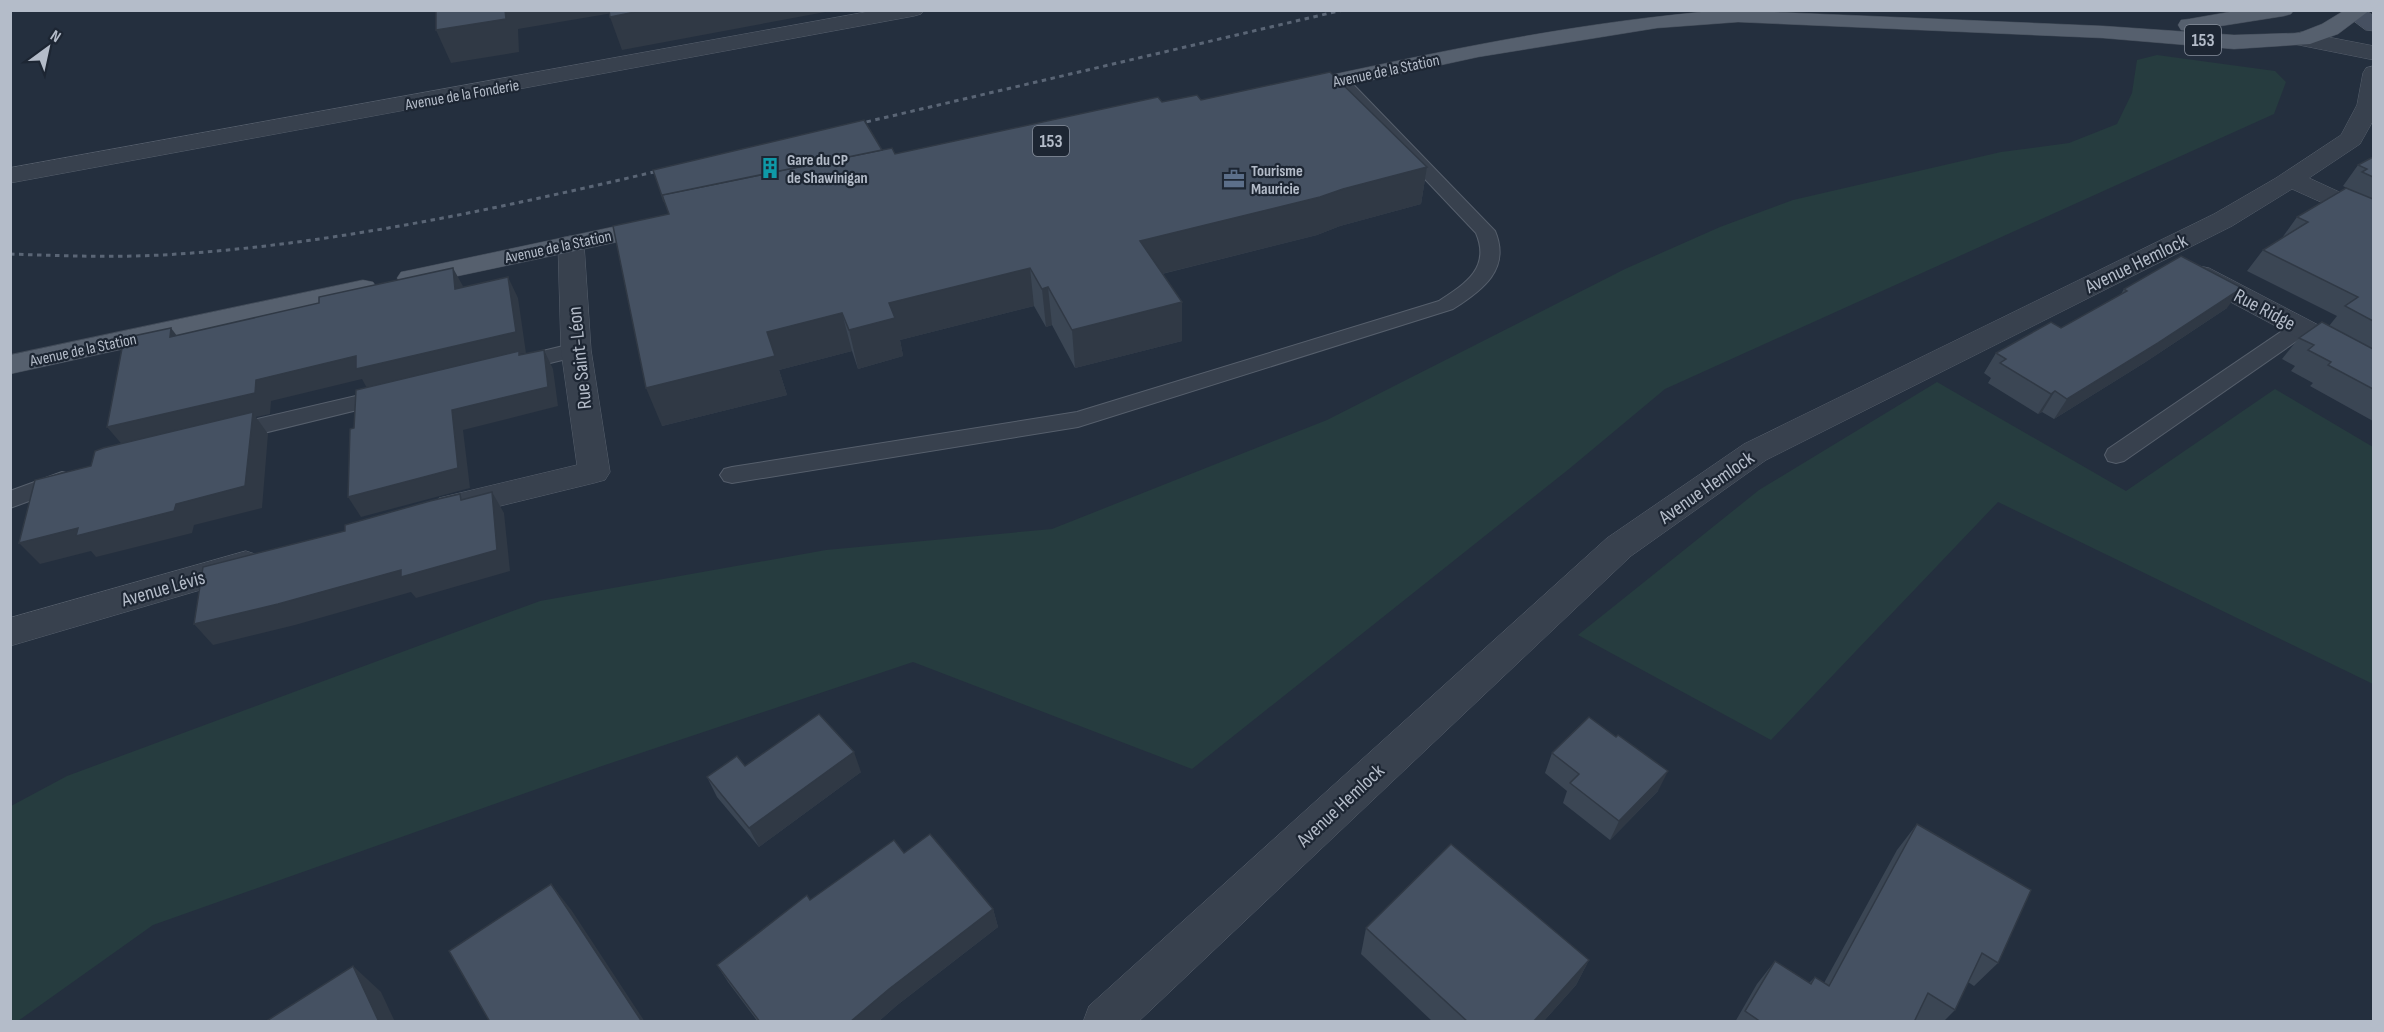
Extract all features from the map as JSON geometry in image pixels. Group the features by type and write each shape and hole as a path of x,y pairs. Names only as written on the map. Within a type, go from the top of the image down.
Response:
{"main road":[{"name":"153","path":"2103,32 2184,25 2284,10"},
{"name":"Avenue de la Station","path":"1270,95 1478,50 1658,22 1738,15 2103,32"},
{"name":"153","path":"2103,32 2234,42 2302,39 2359,15"},
{"name":"Avenue de la Station","path":"10,365 687,219"}],"street":[{"name":"Avenue de la Fonderie","path":"10,176 914,10"},
{"path":"2359,15 2373,61"},
{"path":"2302,39 2373,61"},
{"name":"Avenue Hemlock","path":"1105,1022 1619,547 1755,452 2223,220 2291,179 2351,139 2369,105 2373,61"},
{"path":"2291,179 2373,218"},
{"name":"Rue Saint-Léon","path":"420,514 594,472 576,350 570,244"},
{"name":"Rue Ridge","path":"2157,253 2373,366"},
{"name":"Avenue Lévis","path":"10,632 272,557"}],"lane":[{"path":"732,475 1078,419 1446,305 1473,287 1486,270 1491,249 1485,231 1340,80"},
{"path":"2116,455 2301,328"},
{"path":"495,370 576,350"},
{"path":"209,438 404,392"},
{"path":"10,500 85,471"}],"green space":[{"path":"2157,55 2275,71 2286,82 2274,114 1665,389 1569,469 1192,769 913,662 602,766 153,925 18,1021 11,1021 11,806 67,776 540,601 826,550 1052,529 1327,420 1625,269 1720,227 1793,200 2001,152 2069,143 2117,124 2132,93 2137,60"},
{"path":"1937,382 2126,491 2275,389 2373,447 2373,684 1998,502 1771,740 1578,635 1759,490"}],"building":[{"path":"436,10 505,10 506,19 436,30"},
{"path":"609,10 645,10 610,17"},
{"path":"1330,72 1427,167 1320,197 1140,241 1182,302 1072,330 1048,287 1042,289 1030,268 889,303 895,318 849,330 842,313 767,332 775,356 646,388 613,226 669,214 662,195 892,148 895,154 1158,97 1162,102 1197,95 1201,100"},
{"name":"Gare du CP de Shawinigan","path":"864,120 882,150 662,195 664,202 653,170"},
{"path":"2373,157 2373,177 2362,172 2367,169 2358,165"},
{"path":"2346,188 2373,199 2373,321 2345,306 2358,297 2263,250 2308,222 2297,217"},
{"path":"2181,256 2242,288 2067,399 2055,391 2051,394 2000,363 2006,359 1996,353 2051,322 2061,328 2127,291 2124,289"},
{"path":"453,268 455,289 508,277 516,332 356,369 356,356 256,380 255,393 107,427 124,338 171,328 170,337 319,303 319,297"},
{"path":"2322,322 2373,349 2373,389 2328,365 2331,362 2308,350 2314,345 2299,338"},
{"path":"544,350 548,387 452,410 458,468 348,497 350,429 354,428 356,390 519,351 519,355"},
{"path":"253,412 245,486 176,504 174,511 76,536 78,528 19,543 35,480 91,466 95,451 103,448"},
{"path":"492,492 497,550 401,577 401,570 278,604 194,624 203,567 345,531 345,525 430,501 460,494 461,500"},
{"path":"819,714 854,752 749,828 707,777 737,756 745,766"},
{"path":"1589,717 1668,771 1619,821 1570,783 1579,774 1552,753"},
{"path":"1917,824 2031,890 1998,963 1982,953 1955,1010 1928,993 1914,1022 1761,1022 1745,1011 1775,961 1811,984 1815,977 1829,986"},
{"path":"930,834 993,909 850,1022 760,1022 717,965 807,895 810,900 894,840 904,853"},
{"path":"1451,844 1589,960 1533,1022 1468,1022 1366,928"},
{"path":"551,884 642,1022 490,1022 449,951"},
{"path":"353,966 379,1022 265,1022"}],"railway":[{"path":"849,126 1343,10"},
{"path":"10,254 157,255 240,249 303,241 488,209 671,168"}],"place":[{"name":"Gare du CP de Shawinigan","path":"770,168"},
{"name":"Tourisme Mauricie","path":"1234,179"}]}
